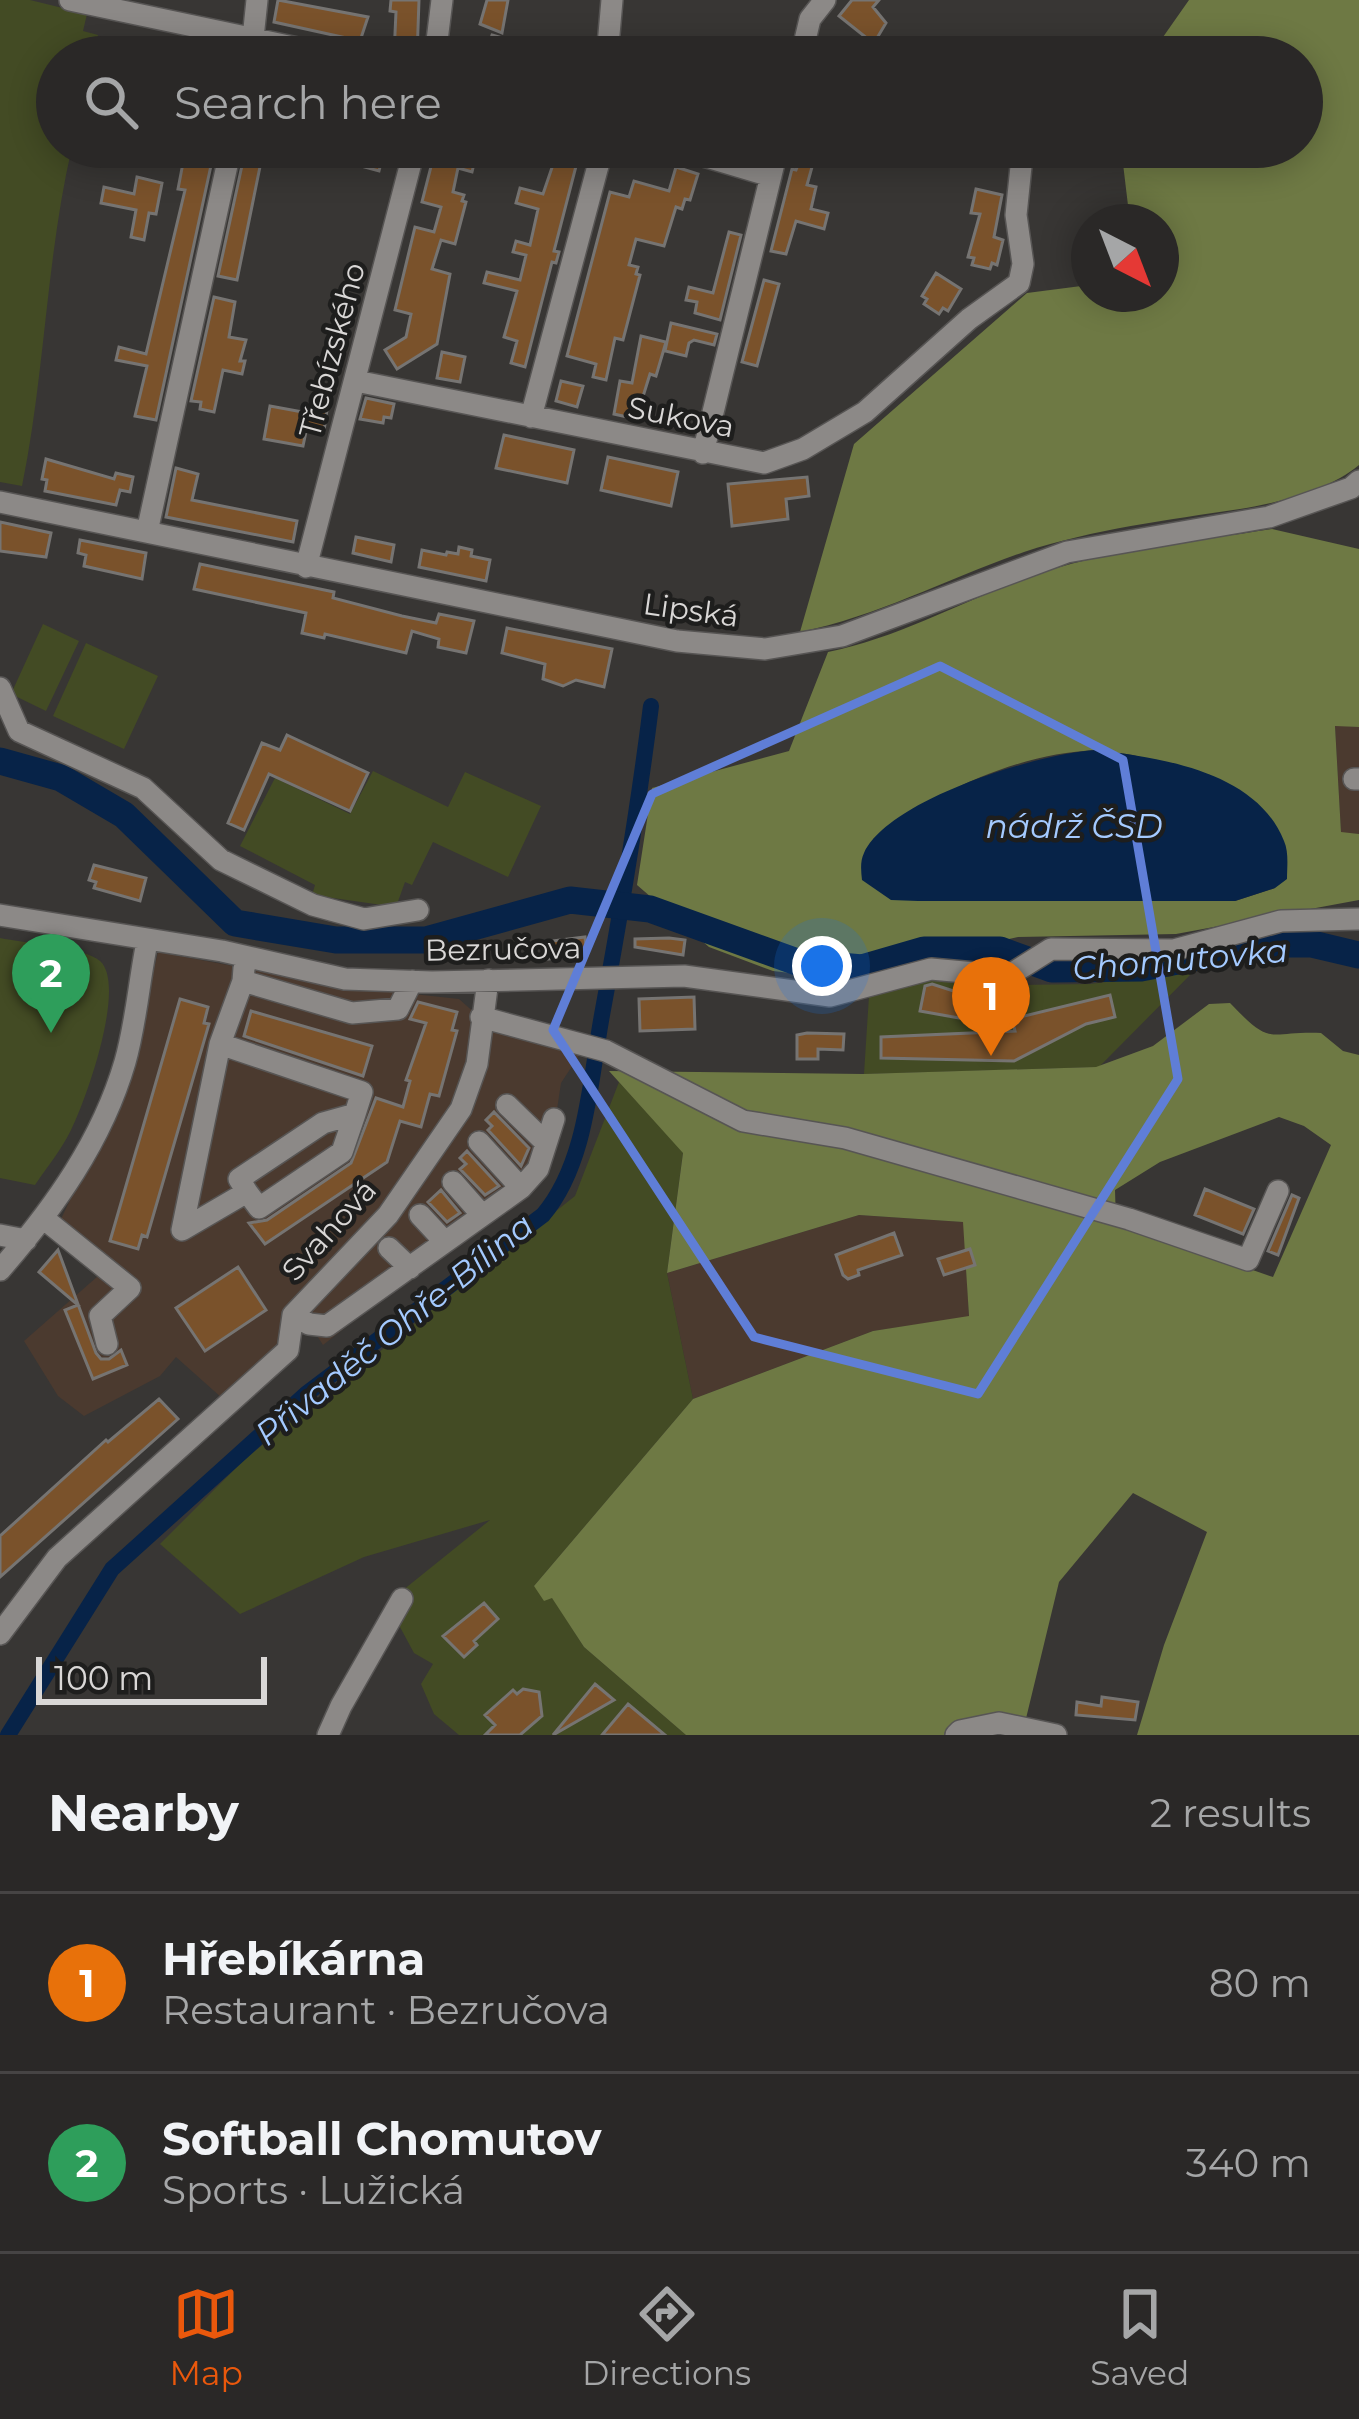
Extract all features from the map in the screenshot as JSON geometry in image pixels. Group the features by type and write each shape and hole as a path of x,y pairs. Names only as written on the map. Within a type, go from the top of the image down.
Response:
{"street":[{"path":"70,0 112,5 216,36"},
{"path":"254,36 257,0"},
{"path":"438,36 442,0"},
{"path":"609,36 612,0"},
{"path":"806,36 810,19 825,0"},
{"path":"148,532 226,168"},
{"name":"Třebízského","path":"306,567 410,168"},
{"path":"532,417 597,168"},
{"path":"744,168 771,176"},
{"path":"703,453 773,168"},
{"name":"Sukova","path":"356,381 764,463 803,449 866,412 969,319 1019,283 1023,264 1016,215 1021,168"},
{"name":"Lipská","path":"0,502 676,641 765,649 881,624 1066,552 1269,517 1359,481"},
{"path":"0,688 5,713 19,730 143,788 221,860 313,905 364,919 418,910"},
{"name":"Bezručova","path":"0,916 245,957 345,979 684,976 830,996 931,970 1008,976 1051,949 1174,950 1281,921 1359,919"},
{"path":"0,1270 43,1218 106,1120 127,1057 148,942"},
{"path":"245,957 243,981 220,1044 182,1230 248,1192"},
{"name":"Svahová","path":"0,1634 57,1558 288,1350 293,1315 388,1215 461,1109 477,1064 488,980"},
{"path":"243,981 352,1012 398,1009 412,981"},
{"path":"481,1017 606,1052 743,1121 845,1138 1130,1219 1248,1260 1278,1191"},
{"path":"220,1044 362,1092 355,1114 342,1152 259,1208 238,1179 323,1123 355,1114"},
{"path":"507,1105 546,1143"},
{"path":"293,1315 327,1326 366,1289 410,1268 521,1188 538,1169 554,1119"},
{"path":"478,1142 521,1188"},
{"path":"453,1182 482,1215"},
{"path":"420,1215 446,1242"},
{"path":"43,1218 130,1288 100,1316 107,1344"},
{"path":"0,1235 26,1240"},
{"path":"389,1248 410,1268"},
{"path":"328,1735 402,1599"},
{"path":"956,1735 960,1730 999,1723 1056,1735"}],"highlighted area":[{"path":"940,666 1123,760 1178,1079 978,1394 754,1337 553,1030 652,794"}],"shaded area":[{"path":"1335,725 1359,727 1359,834 1341,833"},
{"path":"158,952 340,986 459,999 486,1023 580,1054 561,1083 553,1136 539,1175 323,1345 303,1314 282,1333 269,1360 222,1398 176,1357 160,1376 84,1416 58,1396 24,1341 114,1262 60,1221 130,1074"},
{"path":"859,1215 964,1222 969,1317 873,1331 693,1399 667,1273"}],"green space":[{"path":"0,0 30,0 87,14 83,31 98,35 36,36 36,168 68,168 22,486 0,482"},
{"path":"1189,0 1359,0 1359,465 1333,482 1286,499 1050,544 858,616 800,632 854,444 1027,293 1071,287 1071,312 1179,312 1179,204 1128,204 1124,168 1323,168 1323,36 1164,36"},
{"path":"1272,529 1359,549 1359,727 1335,726 1341,832 1359,834 1359,900 1176,934 1018,937 834,978 773,971 709,947 637,885 652,788 789,751 828,652 904,629 1057,568 1117,553","holes":["1096,750 1210,775 1275,888 1235,901 918,901 873,839 924,805 1007,767"]},
{"path":"43,624 79,641 46,711 11,694"},
{"path":"86,643 158,676 124,749 53,716"},
{"path":"373,771 448,807 465,772 541,806 508,877 433,842 412,885 405,882 396,907 312,895 315,885 240,846 275,778 350,814"},
{"path":"0,938 81,952 100,961 107,974 107,1017 86,1094 67,1137 35,1185 0,1178"},
{"path":"1194,971 1099,1067 864,1074 869,996 931,976 1012,985 1090,984"},
{"path":"1230,1003 1263,1032 1321,1033 1343,1051 1359,1055 1359,1735 1137,1735 1164,1645 1207,1532 1133,1493 1059,1582 1022,1735 686,1735 584,1647 552,1598 544,1601 534,1586 693,1399 873,1331 969,1316 963,1222 859,1215 667,1273 683,1153 609,1071 863,1074 1096,1067 1153,1046 1209,1004","holes":["1279,1117 1304,1126 1331,1145 1273,1277 1116,1223 1115,1190 1160,1162"]},
{"path":"619,1082 683,1152 667,1273 693,1399 534,1586 552,1597 584,1647 686,1735 459,1735 434,1714 421,1684 433,1664 414,1653 387,1603 490,1520 364,1557 240,1614 160,1544 246,1458 575,1196"}],"water":[{"name":"nádrž ČSD","path":"1096,750 1204,772 1252,798 1271,817 1284,841 1287,879 1275,888 1235,901 891,900 862,880 863,856 879,833 934,797 1005,770"}],"building":[{"path":"278,0 368,17 362,36 337,36 274,22"},
{"path":"391,0 419,0 418,36 395,36 396,12 390,11"},
{"path":"487,0 508,0 502,33 480,24"},
{"path":"852,0 879,0 873,7 886,23 878,36 864,36 839,16"},
{"path":"182,168 210,168 156,420 135,416 147,366 116,360 119,347 146,354 185,190 178,189"},
{"path":"241,168 260,168 237,280 218,276"},
{"path":"431,168 458,168 453,192 464,195 466,202 455,244 441,240 432,269 450,274 437,344 397,369 385,350 406,337 411,314 395,310 415,227 434,232 441,207 422,202"},
{"path":"552,168 576,168 554,251 559,252 556,263 552,262 525,367 511,363 517,341 504,337 517,291 484,283 487,272 520,280 526,255 513,252 516,241 530,245 538,209 516,203 520,188 543,194"},
{"path":"676,168 698,174 690,200 685,199 682,209 676,207 664,246 636,239 629,265 638,267 636,274 640,275 623,340 615,338 606,380 593,377 596,364 567,356 610,192 629,197 634,181 669,191"},
{"path":"812,168 807,185 816,187 811,209 828,213 824,229 796,221 786,254 771,251 792,169"},
{"path":"137,177 162,183 156,214 149,213 144,240 131,237 136,210 101,203 104,187 134,194"},
{"path":"976,189 1002,195 994,237 1003,240 997,265 992,263 990,269 972,265 974,258 968,257 980,214 971,213"},
{"path":"729,232 741,235 720,320 695,313 697,302 686,300 689,287 713,293"},
{"path":"936,273 961,289 948,311 943,308 939,314 924,304 927,299 922,296"},
{"path":"764,280 779,284 757,366 742,362"},
{"path":"214,297 235,302 229,337 246,340 242,374 223,370 214,412 191,401"},
{"path":"671,323 717,334 714,345 694,340 686,356 665,351"},
{"path":"641,336 666,342 636,419 614,414 620,381 632,383"},
{"path":"442,352 465,357 460,382 437,378"},
{"path":"561,381 583,386 577,407 556,401"},
{"path":"366,398 394,404 391,418 384,417 383,423 360,419"},
{"path":"312,399 328,403 324,431 307,427 303,446 264,439 270,406 308,413"},
{"path":"504,435 574,450 567,483 496,468"},
{"path":"608,457 678,472 671,506 601,490"},
{"path":"46,459 114,479 116,473 133,477 130,492 120,490 116,505 45,491"},
{"path":"176,468 198,474 192,500 297,521 293,542 166,517"},
{"path":"807,477 809,496 786,499 788,519 732,526 728,484"},
{"path":"0,522 51,533 46,557 0,551"},
{"path":"356,537 394,545 391,562 353,553"},
{"path":"80,540 146,553 142,579 84,566 86,555 78,553"},
{"path":"459,547 472,550 471,556 490,560 486,581 419,567 422,550 446,555 458,554"},
{"path":"200,564 334,592 333,598 402,616 436,623 439,614 474,621 466,653 438,647 439,639 412,631 406,653 302,633 306,613 194,589"},
{"path":"507,628 612,649 604,687 576,680 563,686 543,679 545,664 502,653"},
{"path":"287,735 368,773 350,811 269,774 244,830 228,823 262,743 280,750"},
{"path":"94,865 146,878 140,901 94,888 96,882 89,880"},
{"path":"585,937 587,955 547,959 544,942"},
{"path":"635,939 685,940 683,955 635,947"},
{"path":"925,986 963,994 959,1018 920,1011"},
{"path":"1110,995 1115,1017 1086,1024 1014,1061 881,1058 881,1037 1015,1031 1012,1019"},
{"path":"694,997 695,1029 640,1031 639,999"},
{"path":"180,999 208,1007 204,1023 209,1024 147,1237 142,1235 138,1249 110,1241"},
{"path":"418,1002 457,1012 452,1030 457,1031 439,1096 430,1094 421,1127 400,1121 387,1162 265,1244 249,1223 267,1220 351,1163 376,1098 403,1107 410,1081 406,1080 426,1023 410,1019"},
{"path":"251,1011 372,1046 363,1076 244,1036"},
{"path":"844,1034 843,1050 818,1049 818,1059 797,1059 797,1035"},
{"path":"494,1112 529,1148 521,1166 488,1130 492,1126 486,1120"},
{"path":"467,1151 499,1186 485,1195 460,1169 466,1164 460,1158"},
{"path":"1205,1189 1254,1209 1243,1234 1195,1215"},
{"path":"441,1190 460,1213 447,1222 428,1202"},
{"path":"1292,1195 1299,1198 1278,1255 1268,1251"},
{"path":"894,1233 902,1255 858,1270 859,1275 848,1279 843,1275 836,1255"},
{"path":"970,1249 975,1265 944,1275 938,1259"},
{"path":"58,1250 96,1353 109,1359 121,1350 127,1365 93,1379 65,1310 78,1305 39,1272"},
{"path":"238,1267 266,1310 205,1351 176,1308"},
{"path":"159,1399 178,1419 0,1577 0,1536"},
{"path":"484,1603 498,1619 464,1657 443,1636"},
{"path":"595,1684 614,1700 553,1735"},
{"path":"523,1689 539,1692 542,1716 520,1735 485,1735 495,1725 485,1715 513,1690 517,1694"},
{"path":"1102,1697 1138,1702 1135,1720 1076,1715 1077,1702 1101,1706"},
{"path":"628,1704 665,1735 602,1735"}],"waterway":[{"name":"Přivaděč Ohře-Bílina","path":"8,1735 112,1569 306,1394 543,1215 558,1194 578,1146 590,1093 651,706"},
{"name":"Chomutovka","path":"0,761 61,778 124,815 235,923 336,940 426,940 570,900 650,909 797,962 862,968 924,950 1000,950 1052,969 1141,968 1267,944 1312,944 1359,955"}],"place":[{"name":"Softball Chomutov","path":"51,1033"},
{"name":"Hřebíkárna","path":"991,1056"}]}
